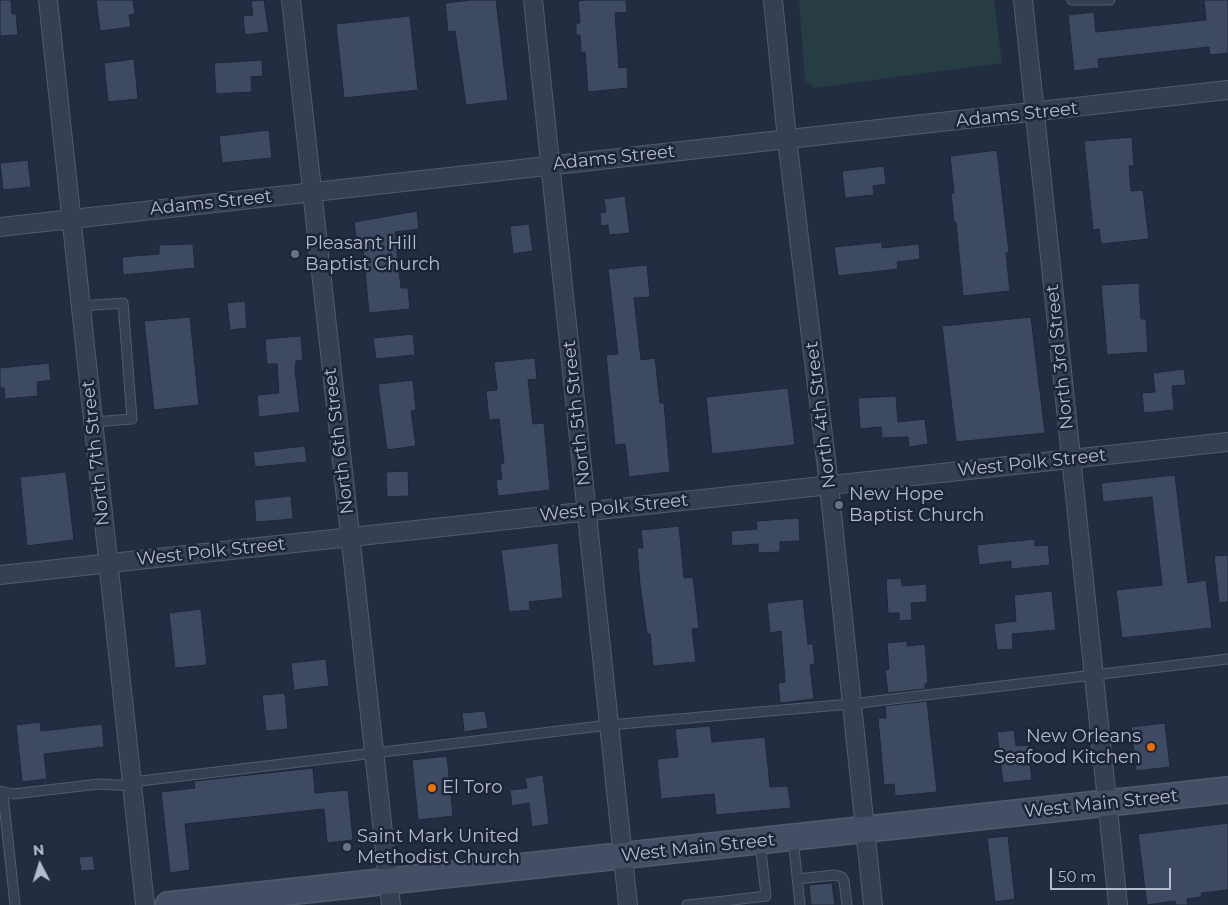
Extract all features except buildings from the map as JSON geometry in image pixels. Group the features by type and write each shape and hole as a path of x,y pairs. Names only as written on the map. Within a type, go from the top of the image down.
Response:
{"main road":[{"name":"West Main Street","path":"168,905 389,893 623,856 1228,790"}],"street":[{"name":"North 7th Street","path":"48,0 145,905"},
{"name":"North 6th Street","path":"290,0 389,893"},
{"name":"North 5th Street","path":"533,0 628,905"},
{"name":"North 4th Street","path":"773,0 787,139 829,485 873,905"},
{"name":"North 3rd Street","path":"1022,0 1118,905"},
{"name":"Adams Street","path":"0,227 1228,90"},
{"name":"West Polk Street","path":"0,575 1228,442"}],"lane":[{"path":"1072,0 1110,0"},
{"path":"81,306 123,303 132,419 93,422"},
{"path":"15,905 2,792 99,784 132,784 609,725 851,704 1228,659"},
{"path":"792,837 800,905"},
{"path":"687,905 725,903 766,896 760,841"},
{"path":"797,879 835,875 842,878 847,905"}],"green space":[{"path":"799,0 994,0 1002,63 814,88 805,80"}],"place":[{"name":"Pleasant Hill Baptist Church","path":"295,254"},
{"name":"New Hope Baptist Church","path":"839,505"},
{"name":"New Orleans Seafood Kitchen","path":"1151,747"},
{"name":"El Toro","path":"432,788"},
{"name":"Saint Mark United Methodist Church","path":"347,847"}]}
